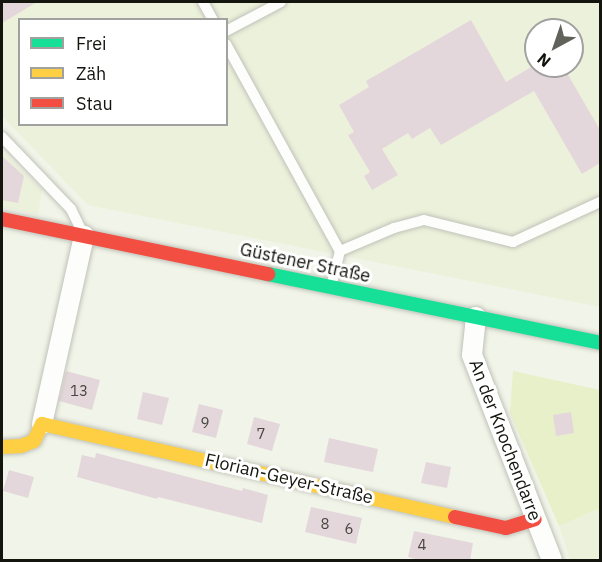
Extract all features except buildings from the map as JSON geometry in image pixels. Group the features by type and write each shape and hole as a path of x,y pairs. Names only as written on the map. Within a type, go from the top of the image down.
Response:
{"main road":[{"name":"Güstener Straße","path":"2,219 600,343"},
{"path":"2,447 21,446 34,441 42,424"},
{"name":"Florian-Geyer-Straße","path":"42,424 506,528 535,519"}],"street":[{"path":"42,424 84,236"},
{"name":"An der Knochendarre","path":"476,317 472,355 552,561"}],"lane":[{"path":"203,2 212,18"},
{"path":"228,31 281,2"},
{"path":"228,48 340,251 331,287"},
{"path":"2,137 71,209 84,236"},
{"path":"340,251 394,228 424,220 513,242 600,202"}],"shaded area":[{"path":"2,2 600,2 600,307 88,205 2,116"},
{"path":"2,151 42,190 38,215 2,207"},
{"path":"600,508 600,560 570,560 559,526"}],"green space":[{"path":"513,371 600,390 600,508 559,526 510,413"}],"traffic: fast":[{"path":"268,274 600,343"}],"traffic: slow":[{"path":"2,447 21,446 34,441 42,424 455,517"}],"traffic: jam":[{"path":"2,219 268,274"},
{"path":"455,517 506,528 535,519"}]}
